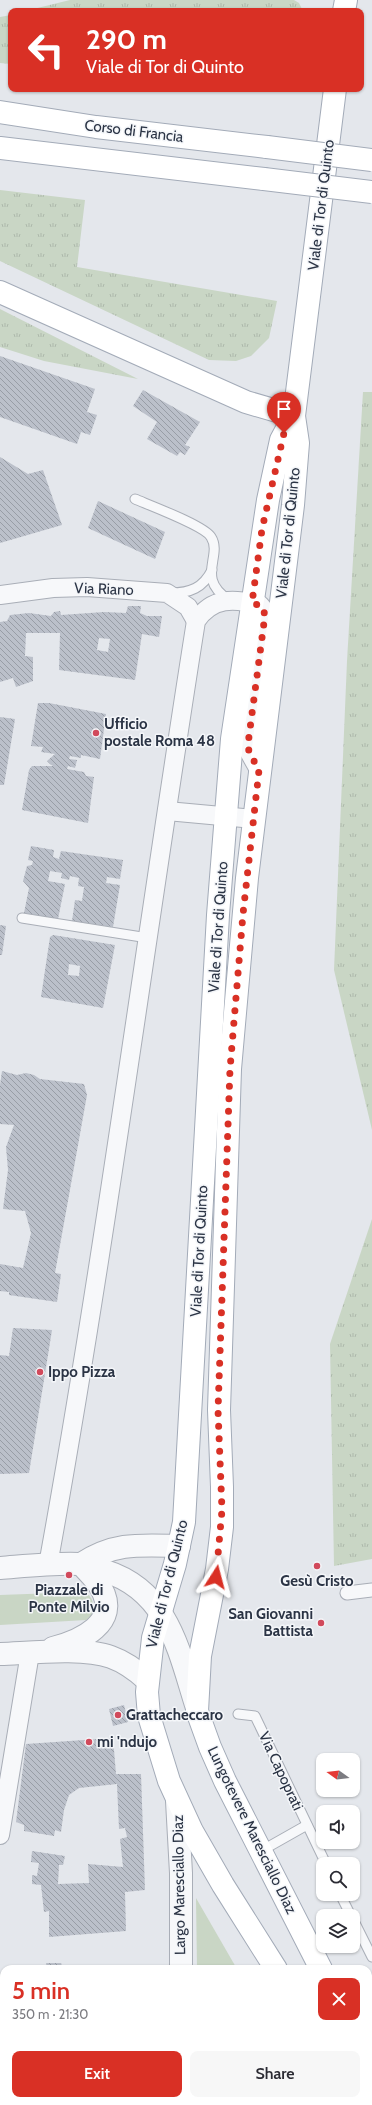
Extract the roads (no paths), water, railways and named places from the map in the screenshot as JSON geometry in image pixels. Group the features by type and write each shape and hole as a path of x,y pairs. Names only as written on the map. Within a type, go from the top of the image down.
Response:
{"main road":[{"name":"Viale di Tor di Quinto","path":"217,1569 222,1510 218,1410 230,1069 243,914 259,770 293,505 298,443 294,416 335,92"},
{"name":"Corso di Francia","path":"5,110 96,127 372,160"},
{"path":"0,148 372,192"},
{"path":"0,292 246,402 294,416"},
{"name":"Viale di Tor di Quinto","path":"147,1680 153,1638 179,1546 185,1506 203,1170 225,817 232,739 262,529 281,440 294,416"},
{"name":"Lungotevere Maresciallo Diaz","path":"217,1569 200,1656 197,1711 216,1764 319,1965"},
{"path":"147,1680 147,1704 151,1728 177,1801 204,1854 273,1965"}],"street":[{"name":"Via Riano","path":"0,595 53,588 87,587 167,593 188,607 196,621"},
{"name":"Viale di Tor di Quinto","path":"196,621 207,608 228,600 252,603 262,606 265,615 248,744 249,752 259,770"},
{"path":"48,1565 64,1478 196,621"},
{"path":"167,811 254,819"},
{"path":"81,1564 101,1552 121,1547 179,1546"},
{"path":"36,1652 71,1644 94,1630 103,1619 106,1605 104,1593 98,1583 81,1564"},
{"path":"0,1568 81,1564 127,1579 147,1595 160,1611 173,1635 197,1711"},
{"path":"347,1593 372,1590"},
{"path":"0,1835 36,1652"},
{"path":"0,1654 36,1652 103,1654 128,1666 147,1680"},
{"name":"Largo Maresciallo Diaz","path":"177,1801 181,1873 181,1965"}],"lane":[{"path":"135,499 199,527 209,534 214,544 212,570 214,585 217,591 228,600"},
{"path":"167,593 190,592 196,589 208,579 212,570"},
{"path":"22,918 148,938"},
{"name":"Via Capoprati","path":"238,1714 255,1716 323,1857"},
{"path":"261,1851 307,1825"},
{"path":"360,1933 372,1957"}],"place":[{"name":"Ufficio postale Roma 48","path":"96,733"},
{"name":"Ippo Pizza","path":"40,1372"},
{"name":"Gesù Cristo","path":"317,1566"},
{"name":"Piazzale di Ponte Milvio","path":"69,1575"},
{"name":"San Giovanni Battista","path":"321,1623"},
{"name":"Grattacheccaro","path":"118,1715"},
{"name":"mi 'ndujo","path":"89,1742"}]}
